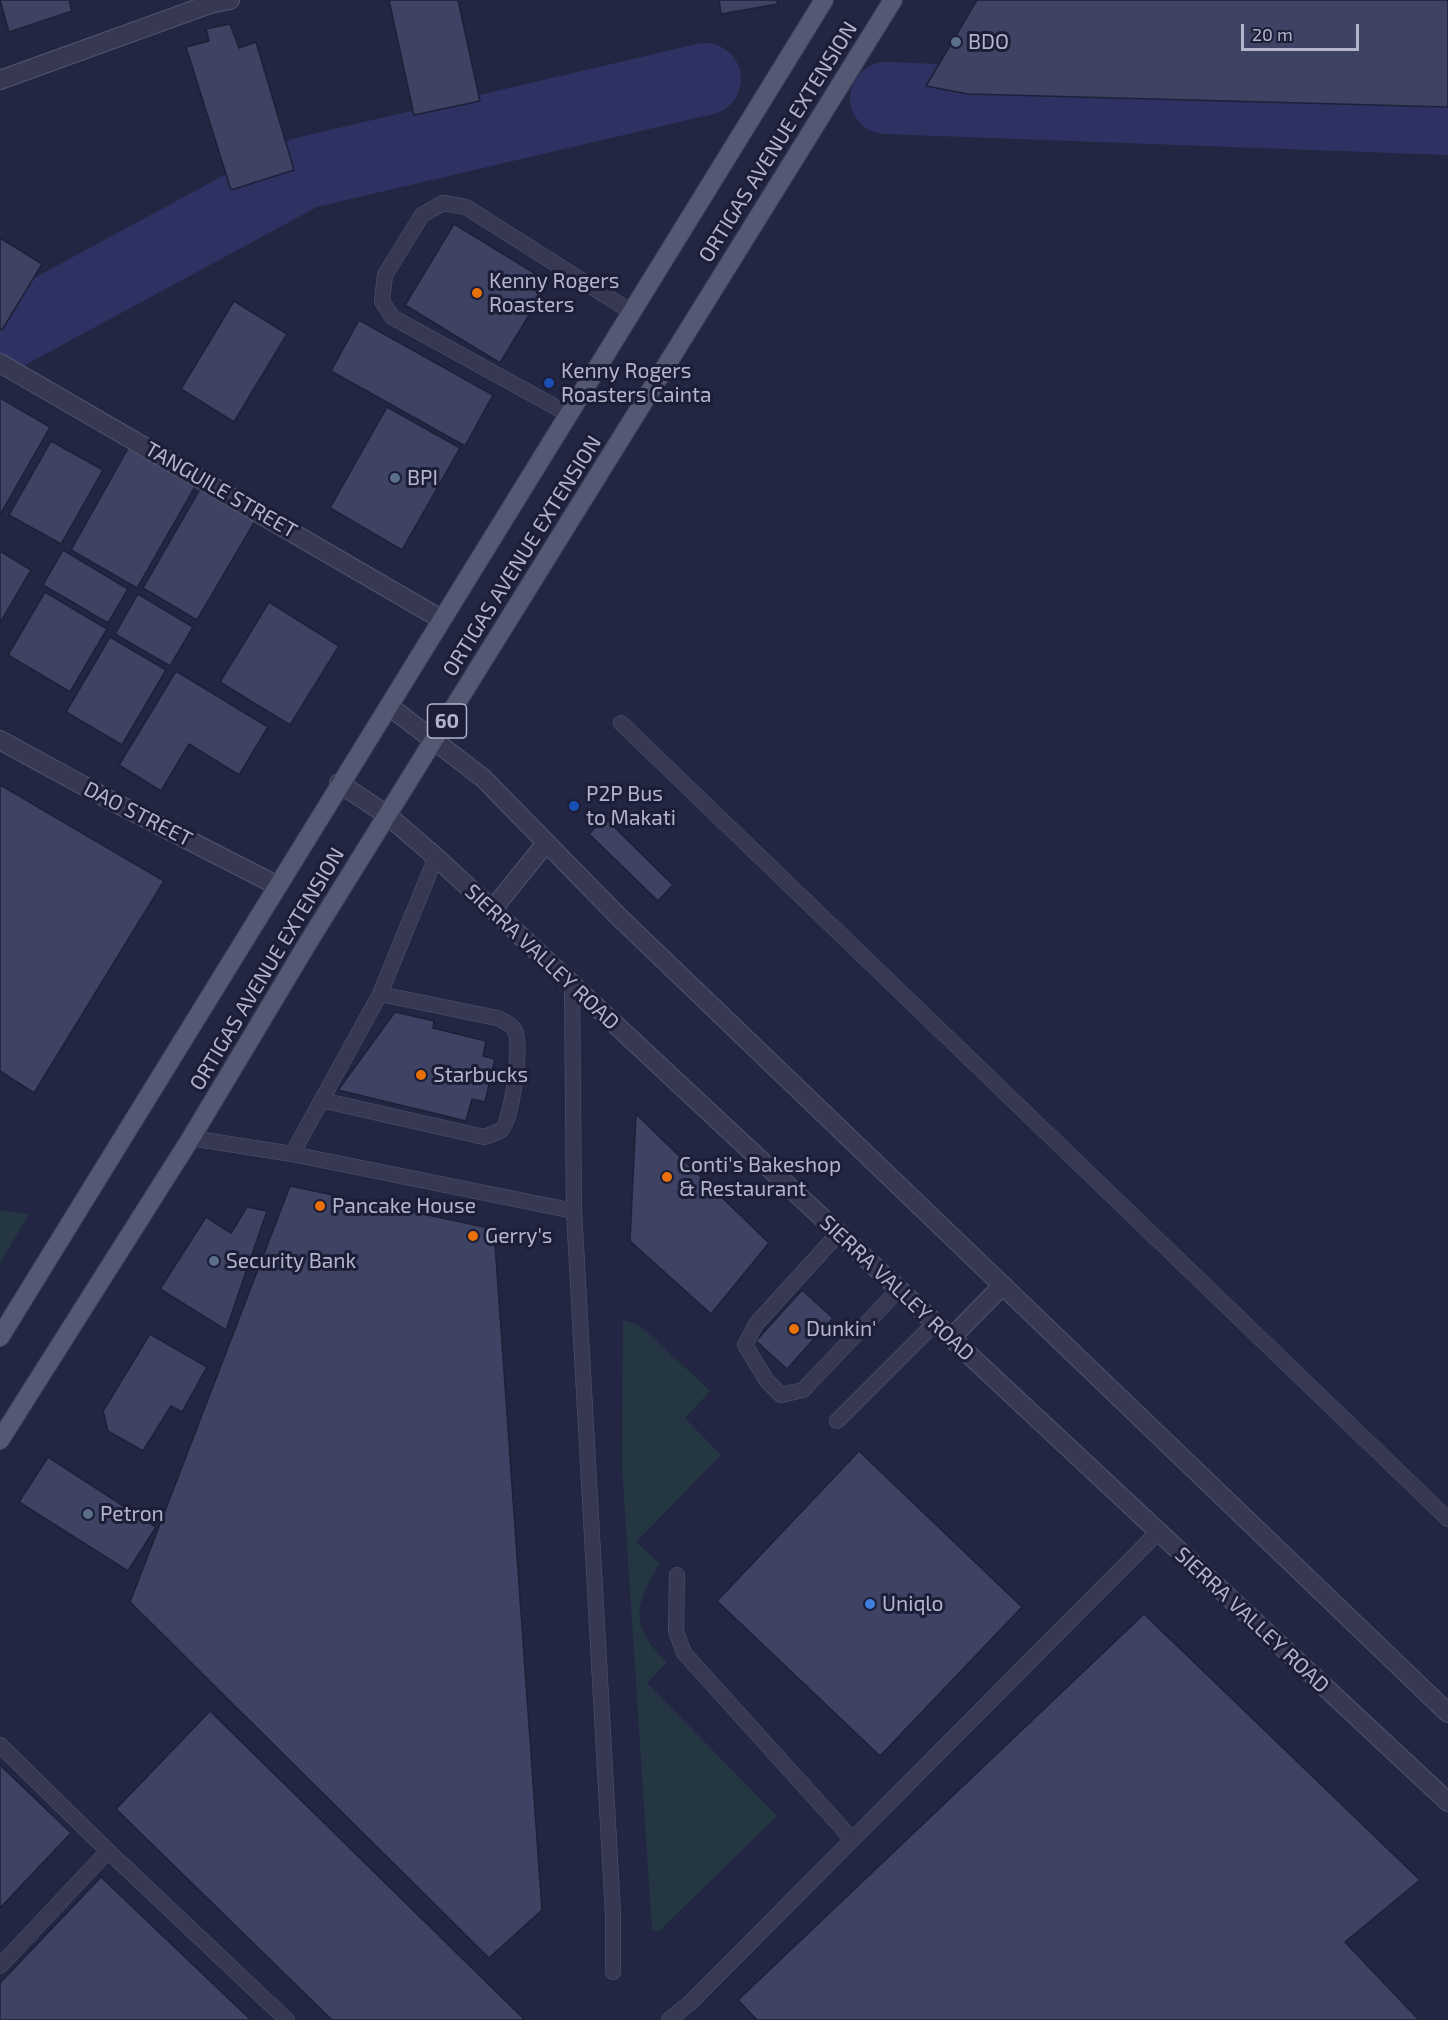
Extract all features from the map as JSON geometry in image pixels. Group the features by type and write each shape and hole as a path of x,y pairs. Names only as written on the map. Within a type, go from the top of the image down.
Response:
{"main road":[{"name":"ORTIGAS AVENUE EXTENSION","path":"0,1337 339,783 570,415 824,0"},
{"name":"ORTIGAS AVENUE EXTENSION","path":"0,1440 191,1138 387,815 893,0"}],"street":[{"path":"0,80 210,2 230,0"},
{"name":"TANGUILE STREET","path":"0,363 441,619"},
{"path":"388,706 483,778 619,917 1448,1713"},
{"name":"DAO STREET","path":"0,740 106,798 278,886"},
{"name":"SIERRA VALLEY ROAD","path":"339,783 387,815 436,857 1448,1802"},
{"path":"492,910 546,843"},
{"path":"951,1338 1003,1285"}],"lane":[{"path":"570,415 392,317 382,301 385,275 422,215 442,203 466,207 633,313"},
{"path":"621,723 1448,1519"},
{"path":"292,1154 380,994 436,857"},
{"path":"572,986 574,1211 612,1890 613,1972"},
{"path":"321,1100 484,1137 502,1130 510,1117 517,1048 516,1032 508,1023 497,1018 380,994"},
{"path":"191,1138 292,1154 574,1211"},
{"path":"838,1234 756,1324 745,1345 766,1381 781,1395 803,1390 898,1290"},
{"path":"837,1421 935,1323"},
{"path":"674,2019 851,1838 1158,1532"},
{"path":"677,1575 676,1631 684,1653 851,1838"},
{"path":"0,1745 108,1851 287,2020"},
{"path":"0,1966 108,1851"}],"shaded area":[{"path":"0,1210 29,1214 0,1263"},
{"path":"623,1320 637,1324 646,1331 710,1391 685,1418 721,1455 636,1542 660,1564 644,1592 640,1616 641,1627 646,1638 667,1662 647,1683 777,1816 658,1932 652,1930 622,1466"}],"building":[{"path":"0,0 69,0 72,11 9,32"},
{"path":"389,0 458,0 480,101 414,115"},
{"path":"719,0 777,0 778,4 721,14"},
{"path":"977,0 1448,0 1448,107 968,94 926,86"},
{"path":"230,24 239,48 256,42 294,170 231,190 186,47 209,41 206,29"},
{"name":"Kenny Rogers Roasters","path":"454,224 549,282 500,363 405,305"},
{"path":"0,238 42,264 2,330 0,329"},
{"path":"234,301 287,334 234,422 181,389"},
{"path":"359,320 493,395 465,446 331,371"},
{"path":"0,398 50,427 0,515"},
{"name":"BPI","path":"387,407 460,448 402,550 330,508"},
{"path":"51,441 103,470 61,544 9,515"},
{"path":"130,445 197,483 137,588 71,550"},
{"path":"203,484 258,516 197,620 143,588"},
{"path":"63,550 128,589 108,623 43,585"},
{"path":"0,551 31,570 0,623"},
{"path":"45,592 107,629 70,692 8,655"},
{"path":"138,594 193,627 170,666 115,634"},
{"path":"269,602 339,646 290,725 220,682"},
{"path":"110,637 166,670 122,745 66,712"},
{"path":"176,671 268,727 239,775 189,744 161,791 119,765"},
{"path":"0,785 164,881 34,1093 0,1071"},
{"path":"605,818 673,885 658,901 589,834"},
{"name":"Starbucks","path":"395,1012 434,1021 433,1028 486,1041 483,1056 495,1059 485,1102 472,1099 466,1121 338,1090"},
{"name":"Conti's Bakeshop & Restaurant","path":"636,1114 769,1243 711,1314 630,1241"},
{"path":"290,1186 494,1229 542,1910 489,1958 130,1602"},
{"name":"Security Bank","path":"247,1207 267,1211 226,1330 160,1289 206,1217 231,1233"},
{"name":"Dunkin'","path":"802,1290 833,1318 787,1369 756,1341"},
{"path":"150,1334 207,1367 182,1412 171,1406 143,1451 108,1431 103,1411"},
{"name":"Uniqlo","path":"859,1451 1022,1607 880,1756 717,1601"},
{"name":"Petron","path":"48,1457 156,1527 128,1571 19,1502"},
{"path":"1144,1614 1420,1880 1345,1942 1419,2020 757,2020 738,2000"},
{"path":"210,1711 525,2020 332,2020 116,1809"},
{"path":"0,1765 71,1833 0,1908"},
{"path":"101,1877 251,2020 0,2020 0,1983"}],"waterway":[{"path":"1,337 304,173 705,79"},
{"path":"886,98 1448,119"}],"place":[{"name":"BDO","path":"956,42"},
{"name":"Kenny Rogers Roasters","path":"477,293"},
{"name":"Kenny Rogers Roasters Cainta","path":"549,383"},
{"name":"BPI","path":"395,478"},
{"name":"P2P Bus to Makati","path":"574,806"},
{"name":"Starbucks","path":"421,1075"},
{"name":"Conti's Bakeshop & Restaurant","path":"667,1177"},
{"name":"Pancake House","path":"320,1206"},
{"name":"Gerry's","path":"473,1236"},
{"name":"Security Bank","path":"214,1261"},
{"name":"Dunkin'","path":"794,1329"},
{"name":"Petron","path":"88,1514"},
{"name":"Uniqlo","path":"870,1604"}]}
